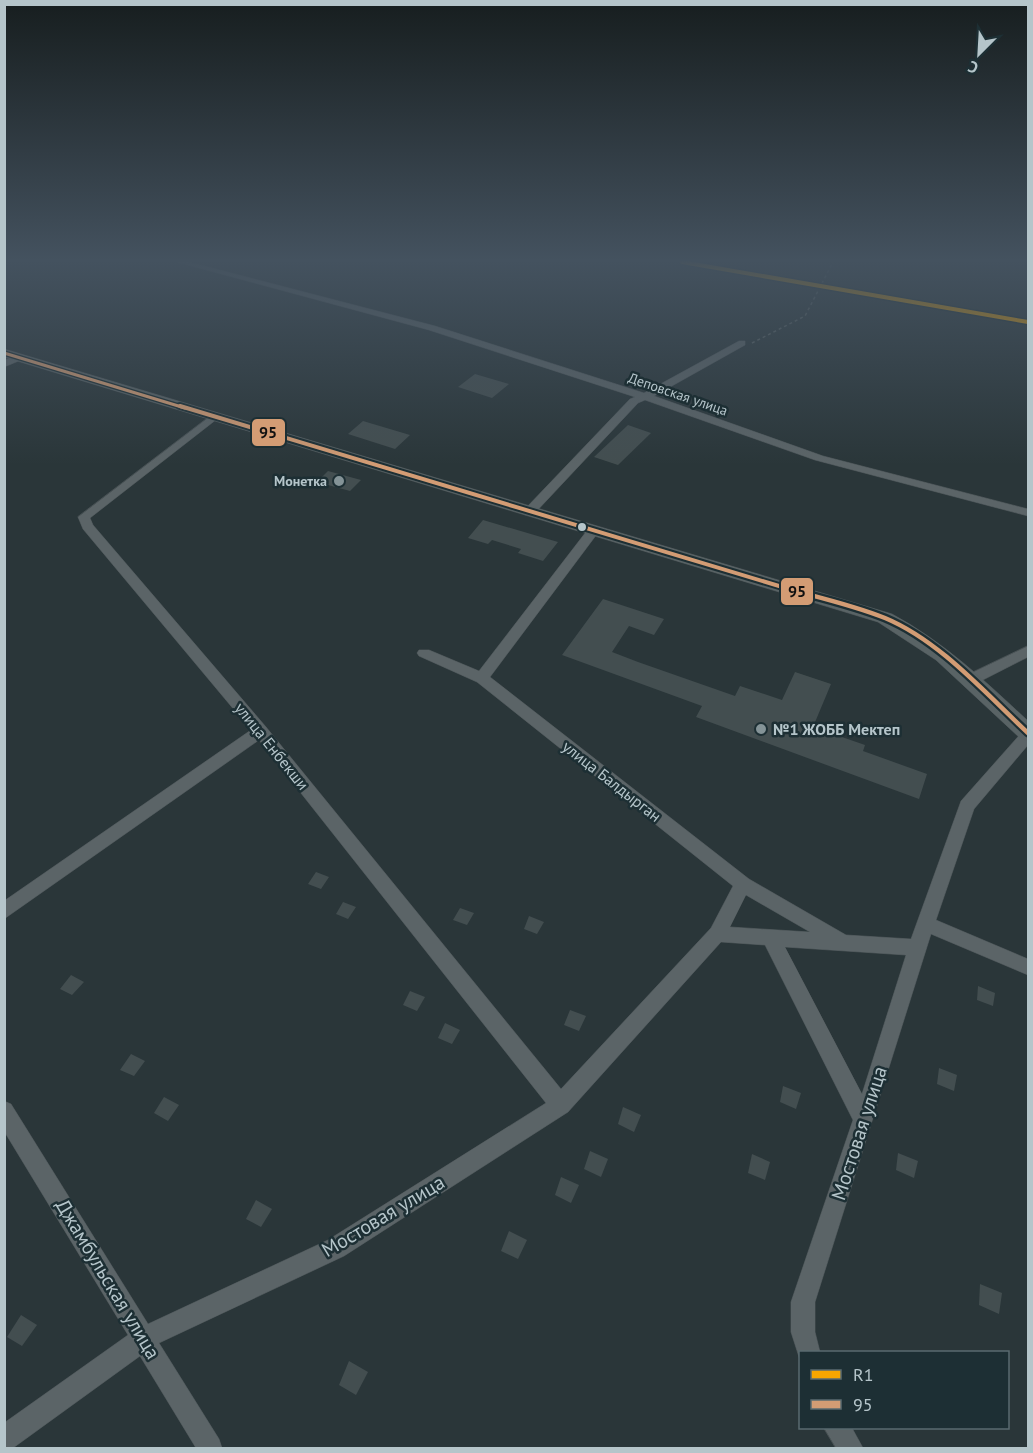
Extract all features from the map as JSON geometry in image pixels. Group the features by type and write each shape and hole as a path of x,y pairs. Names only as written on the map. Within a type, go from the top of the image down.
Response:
{"main road":[{"path":"9,358 885,618 920,638 1029,734"}],"street":[{"name":"Деповская улица","path":"438,330 644,396 819,458 1029,513"},
{"path":"529,512 634,400 657,391 740,344"},
{"name":"улица Енбекши","path":"213,417 84,518 87,526 261,731 561,1105"},
{"path":"482,678 593,531"},
{"path":"970,680 1029,651"},
{"name":"улица Балдырган","path":"424,653 482,678 743,884 842,942"},
{"path":"4,911 261,731"},
{"name":"Мостовая улица","path":"808,1351 803,1332 803,1302 864,1119 917,948 967,806 1029,734"},
{"name":"Мостовая улица","path":"4,1439 144,1338 336,1248 561,1105 717,934 743,884"},
{"path":"926,924 1029,967"},
{"path":"717,934 917,948"},
{"path":"770,938 864,1119"},
{"name":"Джамбульская улица","path":"4,1111 210,1449"},
{"path":"838,1429 851,1449"}],"path":[{"path":"740,344 755,343 779,330"}],"building":[{"path":"475,374 509,384 492,398 458,387"},
{"path":"363,421 410,435 395,449 348,434"},
{"path":"628,425 651,433 618,465 594,457"},
{"name":"Монетка","path":"328,471 361,480 350,491 317,482"},
{"path":"483,520 558,542 543,561 518,553 521,549 492,540 488,544 468,538"},
{"path":"603,599 664,619 654,635 629,626 612,652 638,662 735,696 740,686 782,700 795,672 831,684 813,727 865,745 863,751 927,774 919,799 696,717 702,706 562,655"},
{"path":"316,872 329,877 321,889 308,884"},
{"path":"343,902 356,907 348,919 336,914"},
{"path":"460,908 474,913 467,925 453,920"},
{"path":"529,916 544,922 537,934 524,929"},
{"path":"71,975 84,982 72,995 60,989"},
{"path":"978,986 995,993 993,1006 977,1000"},
{"path":"410,991 425,997 417,1011 403,1005"},
{"path":"570,1010 586,1016 579,1031 564,1025"},
{"path":"445,1023 460,1030 452,1044 438,1038"},
{"path":"131,1054 145,1061 134,1076 120,1070"},
{"path":"939,1068 957,1075 954,1091 937,1084"},
{"path":"783,1086 801,1093 796,1109 780,1102"},
{"path":"164,1097 179,1105 168,1121 154,1113"},
{"path":"623,1107 641,1115 634,1132 618,1124"},
{"path":"590,1151 608,1159 601,1177 584,1169"},
{"path":"898,1153 918,1161 914,1178 896,1170"},
{"path":"752,1154 770,1162 765,1180 748,1173"},
{"path":"561,1177 579,1185 571,1203 555,1195"},
{"path":"256,1200 272,1209 261,1227 246,1219"},
{"path":"509,1231 527,1240 518,1259 501,1251"},
{"path":"980,1284 1002,1293 999,1314 979,1305"},
{"path":"21,1315 37,1325 22,1346 7,1337"},
{"path":"349,1361 368,1372 356,1395 339,1385"}],"transit line":[{"name":"95","path":"4,353 885,618 943,655 1028,733"}],"place":[{"name":"Монетка","path":"339,481"},
{"name":"№1 ЖОББ Мектеп","path":"761,729"}]}
